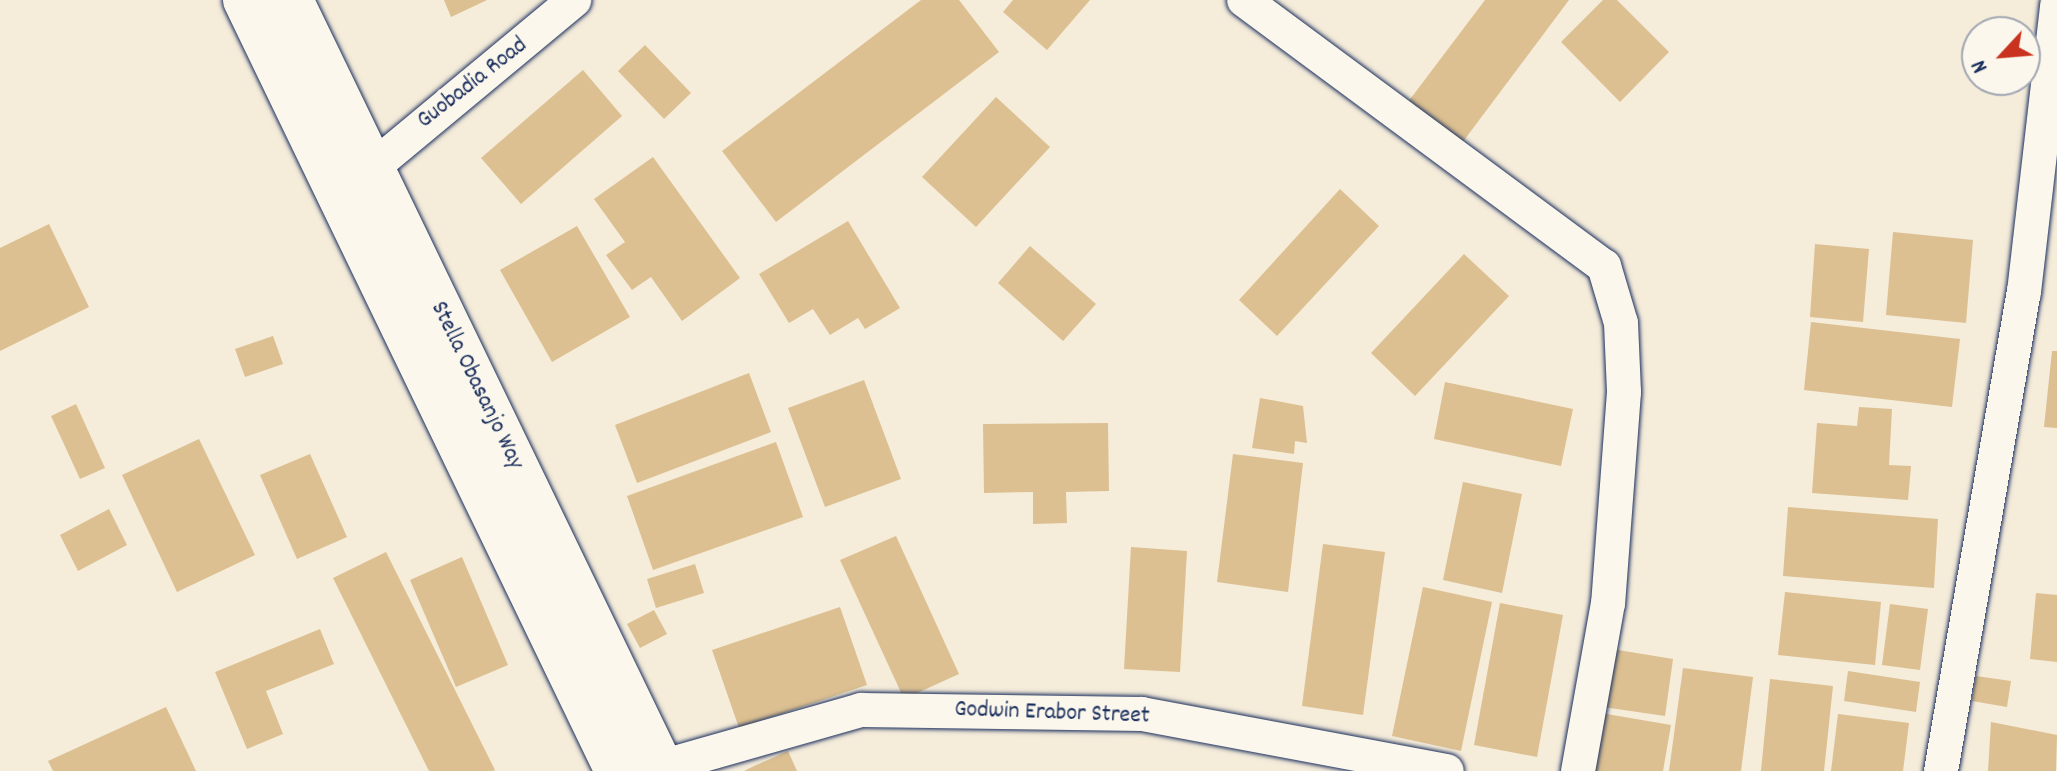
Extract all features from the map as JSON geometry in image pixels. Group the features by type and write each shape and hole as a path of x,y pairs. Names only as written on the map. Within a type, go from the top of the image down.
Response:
{"street":[{"path":"245,0 396,266 617,771"},
{"name":"Stella Obasanjo Way","path":"291,0 372,168 396,266 657,769"},
{"name":"Guobadia Road","path":"372,168 574,0"},
{"path":"1244,0 1604,266 1621,323 1624,392 1608,603 1578,771"},
{"path":"1941,771 2024,292 2057,5"},
{"name":"Godwin Erabor Street","path":"657,769 861,710 1142,714 1447,771"}],"building":[{"path":"444,0 487,0 451,17"},
{"path":"921,0 959,0 999,52 776,222 722,151"},
{"path":"1013,0 1090,0 1047,50 1003,12"},
{"path":"1485,0 1569,0 1462,143 1408,102"},
{"path":"1603,0 1617,0 1669,52 1620,102 1561,42"},
{"path":"645,45 691,93 664,119 618,71"},
{"path":"583,70 622,116 521,204 481,158"},
{"path":"996,97 1050,147 976,227 922,177"},
{"path":"653,157 740,278 682,321 651,277 632,290 606,255 625,242 594,199"},
{"path":"1340,189 1379,226 1277,336 1239,300"},
{"path":"848,221 900,308 865,329 858,318 830,335 813,309 789,323 759,274"},
{"path":"49,224 89,307 0,351 0,248"},
{"path":"577,226 630,317 552,362 500,270"},
{"path":"1893,232 1973,240 1966,323 1886,315"},
{"path":"1815,244 1869,249 1863,322 1810,317"},
{"path":"1030,246 1096,304 1063,341 998,283"},
{"path":"1464,254 1509,296 1415,396 1371,353"},
{"path":"1811,322 1960,339 1952,407 1804,390"},
{"path":"273,336 283,364 245,377 235,349"},
{"path":"2052,351 2057,351 2057,428 2044,427"},
{"path":"749,373 771,432 637,483 615,425"},
{"path":"864,380 901,479 825,507 788,408"},
{"path":"1445,382 1573,409 1561,466 1434,439"},
{"path":"1260,398 1303,406 1307,443 1295,441 1294,454 1252,448"},
{"path":"76,404 105,468 80,479 51,416"},
{"path":"1859,407 1892,409 1889,465 1911,466 1908,500 1812,493 1817,423 1857,426"},
{"path":"1108,423 1109,491 1066,492 1067,523 1033,524 1033,492 984,493 983,424"},
{"path":"199,439 255,555 177,592 122,475"},
{"path":"776,442 803,517 653,570 627,496"},
{"path":"310,454 347,537 297,559 260,475"},
{"path":"1233,454 1303,463 1288,592 1217,582"},
{"path":"1463,482 1522,494 1502,593 1443,580"},
{"path":"1788,507 1938,519 1934,588 1783,576"},
{"path":"109,509 127,545 78,571 60,535"},
{"path":"896,536 959,674 904,699 840,560"},
{"path":"1323,544 1385,552 1363,715 1302,706"},
{"path":"1131,547 1187,551 1180,672 1124,669"},
{"path":"386,552 493,771 429,771 333,578"},
{"path":"462,557 508,665 456,687 410,580"},
{"path":"695,564 704,593 656,608 647,579"},
{"path":"1423,587 1492,602 1461,751 1392,736"},
{"path":"1785,592 1881,602 1875,665 1778,655"},
{"path":"2036,593 2057,595 2057,662 2030,659"},
{"path":"1500,603 1563,615 1537,757 1474,745"},
{"path":"1890,604 1928,609 1920,670 1882,665"},
{"path":"840,607 867,685 739,728 712,650"},
{"path":"654,610 667,634 640,648 627,624"},
{"path":"320,629 334,664 266,691 283,734 247,749 215,672"},
{"path":"1612,649 1673,659 1665,716 1603,707"},
{"path":"1683,668 1753,677 1741,771 1669,771"},
{"path":"1848,671 1920,682 1916,712 1844,701"},
{"path":"1976,676 2011,681 2007,707 1972,701"},
{"path":"1770,679 1833,686 1824,771 1761,771"},
{"path":"166,707 196,771 53,771 48,761"},
{"path":"1601,713 1671,725 1663,771 1592,771"},
{"path":"1838,714 1909,723 1903,771 1831,771"},
{"path":"1991,722 2057,735 2056,771 1988,771"},
{"path":"788,751 797,771 744,771 754,766"}]}
